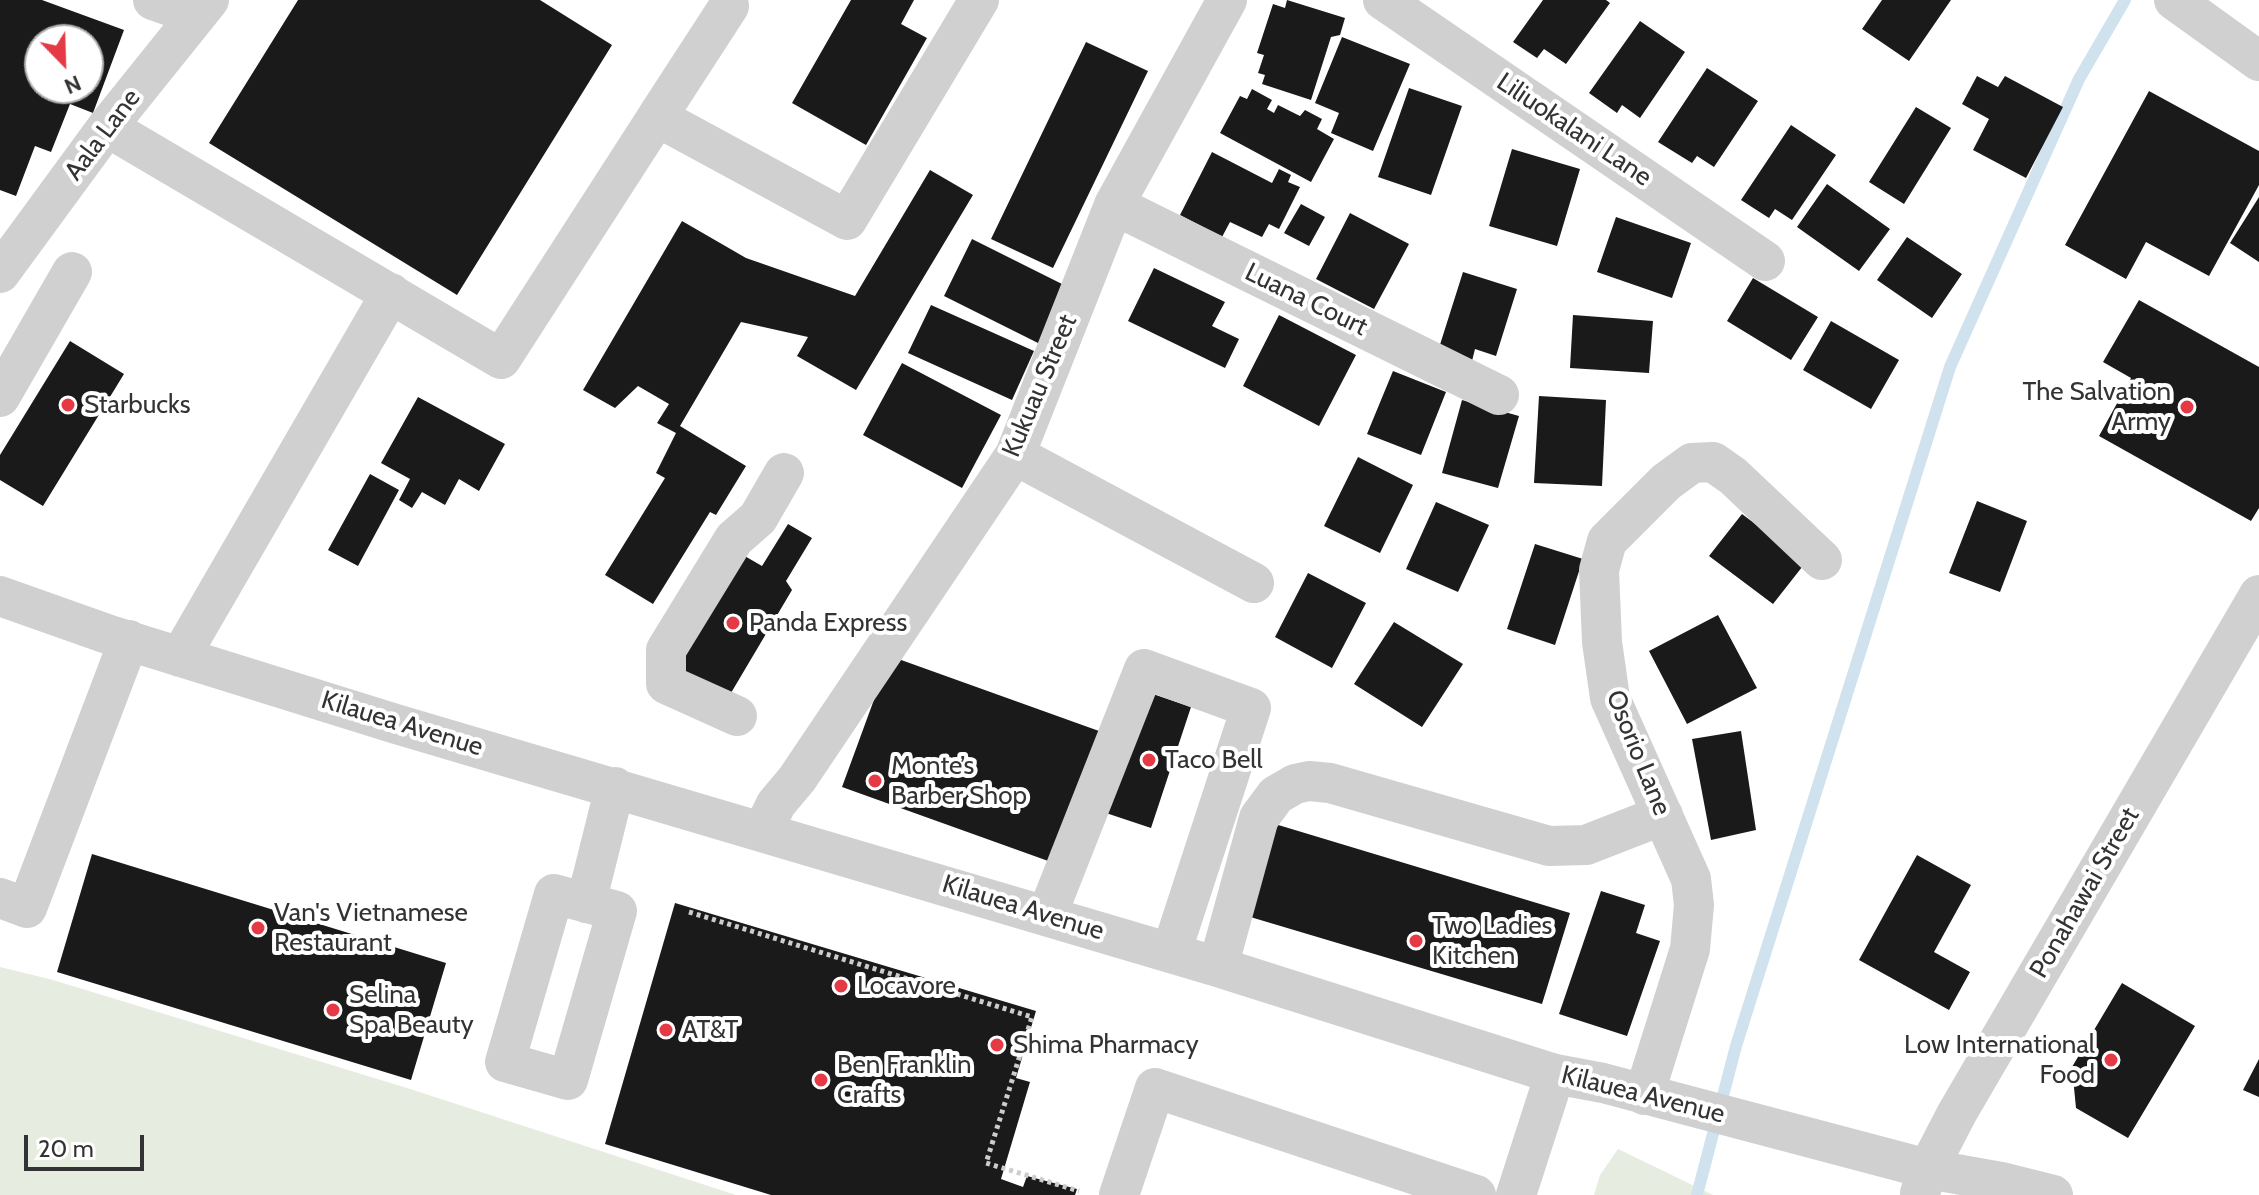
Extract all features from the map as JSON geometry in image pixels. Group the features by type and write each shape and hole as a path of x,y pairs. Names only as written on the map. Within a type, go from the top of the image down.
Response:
{"street":[{"path":"153,0 203,8"},
{"path":"657,117 847,220 979,0"},
{"name":"Kukuau Street","path":"763,831 776,804 797,779 1015,455 1114,205 1227,0"},
{"name":"Liliuokalani Lane","path":"1383,0 1765,261"},
{"path":"107,127 501,359 728,2"},
{"path":"2182,5 2259,61"},
{"name":"Aala Lane","path":"0,273 107,127 203,8"},
{"name":"Luana Court","path":"1114,205 1499,395"},
{"path":"0,397 72,272"},
{"path":"180,657 391,293"},
{"path":"1015,455 1254,583"},
{"name":"Osorio Lane","path":"1657,1098 1690,949 1694,905 1691,879 1610,698 1602,642 1599,570 1607,541 1666,482 1692,463 1713,462 1733,476 1822,560"},
{"path":"737,716 666,684 666,650 734,539 758,518 784,473"},
{"name":"Ponahawai Street","path":"1923,1182 1957,1113 2259,595"},
{"name":"Kilauea Avenue","path":"0,596 180,657 396,724 1047,915 1555,1074 1603,1083 1780,1129 1923,1182 2001,1182 2053,1195"},
{"path":"0,898 27,908 129,640"},
{"path":"1047,915 1144,669 1251,708 1171,953"},
{"path":"1218,967 1259,818 1276,795 1295,784 1309,781 1330,783 1549,846 1586,845 1663,815"},
{"path":"586,903 615,787"},
{"path":"1516,1195 1555,1074"},
{"path":"1101,1194 1155,1088 1476,1195"}],"path":[{"path":"689,912 1032,1017 986,1163 1101,1194"}],"shaded area":[{"path":"0,967 53,980 407,1088 736,1195 0,1195"},
{"path":"1618,1149 1713,1195 1594,1195 1600,1175"}],"building":[{"path":"0,0 42,0 124,30 104,84 104,24 24,24 24,104 70,104 51,152 35,146 16,196 0,190"},
{"path":"298,0 540,0 612,45 457,295 209,143"},
{"path":"851,0 914,0 901,24 927,38 866,145 792,103"},
{"path":"1287,0 1345,18 1340,35 1331,37 1311,100 1262,84 1265,75 1258,73 1264,55 1257,53 1273,4 1285,8"},
{"path":"1543,0 1606,0 1610,3 1566,64 1544,49 1537,58 1513,42"},
{"path":"1882,0 1951,0 1909,61 1862,29"},
{"path":"1640,21 1685,52 1640,118 1622,105 1617,113 1589,93"},
{"path":"1342,37 1410,64 1373,151 1331,133 1339,113 1315,103"},
{"path":"1086,42 1148,71 1053,268 991,239"},
{"path":"1707,68 1758,101 1714,167 1697,156 1692,163 1658,142"},
{"path":"1977,76 1998,87 2005,76 2063,107 2026,178 1973,150 1989,119 1962,104"},
{"path":"1409,88 1462,106 1431,195 1378,177"},
{"path":"1252,89 1272,100 1267,109 1274,113 1278,105 1300,116 1305,110 1322,119 1317,129 1334,139 1311,182 1220,133 1240,96 1247,99"},
{"path":"2149,91 2259,151 2259,185 2209,276 2146,242 2126,279 2065,245"},
{"path":"70,104 96,104 93,113"},
{"path":"1916,107 1951,128 1904,204 1869,182"},
{"path":"1791,125 1836,155 1792,220 1775,209 1769,218 1741,200"},
{"path":"1512,149 1580,169 1557,246 1489,226"},
{"path":"1212,152 1272,183 1279,169 1291,175 1288,182 1300,187 1279,229 1269,224 1262,237 1230,222 1222,237 1180,215"},
{"path":"930,170 973,195 856,390 797,356 808,337 741,322 680,426 746,466 716,515 710,512 653,604 605,575 665,478 656,473 676,433 657,423 669,404 638,386 615,408 583,390 682,221 746,258 855,296"},
{"path":"1827,184 1890,229 1859,271 1797,227"},
{"path":"2259,197 2259,262 2230,243"},
{"path":"1301,204 1325,217 1309,246 1284,233"},
{"path":"1350,213 1409,244 1374,309 1316,279"},
{"path":"1616,217 1691,243 1672,298 1597,272"},
{"path":"1907,237 1962,274 1932,318 1877,280"},
{"path":"972,239 1072,289 1044,346 944,296"},
{"path":"1154,268 1225,302 1212,326 1239,339 1225,368 1128,321"},
{"path":"1463,272 1517,289 1496,356 1475,349 1472,361 1438,351"},
{"path":"1753,278 1818,317 1791,360 1727,321"},
{"name":"The Salvation Army","path":"2139,300 2259,367 2259,508 2251,521 2099,436 2131,378 2103,362"},
{"path":"931,305 1034,351 1012,400 908,353"},
{"path":"1279,315 1356,355 1319,426 1243,386"},
{"path":"1573,315 1653,321 1649,373 1570,368"},
{"path":"1831,321 1899,360 1871,409 1803,370"},
{"name":"Starbucks","path":"70,341 124,374 43,506 0,480 0,455"},
{"path":"902,363 1001,415 962,488 863,435"},
{"path":"1393,371 1446,392 1421,455 1367,434"},
{"path":"1539,396 1606,400 1602,486 1534,483"},
{"path":"418,397 505,444 479,491 459,479 445,505 422,492 412,508 399,500 410,479 381,463"},
{"path":"1462,400 1519,416 1498,488 1442,473"},
{"path":"1358,457 1413,485 1380,553 1324,526"},
{"path":"370,474 399,490 358,566 328,550"},
{"path":"1977,501 2027,521 2000,592 1949,573"},
{"path":"1436,502 1489,525 1458,592 1406,569"},
{"path":"1742,514 1806,562 1773,604 1709,556"},
{"name":"Panda Express","path":"788,524 812,538 786,581 792,590 728,698 670,663 736,551 762,566"},
{"path":"1535,544 1583,559 1555,645 1507,629"},
{"path":"1308,573 1366,603 1332,668 1275,637"},
{"path":"1718,615 1757,688 1687,724 1649,651"},
{"path":"1394,622 1463,664 1422,727 1354,684"},
{"path":"890,656 1099,731 1051,862 842,787"},
{"name":"Taco Bell","path":"1147,692 1191,707 1151,828 1106,813"},
{"path":"1741,731 1756,830 1711,840 1692,739"},
{"path":"1275,824 1570,913 1542,1004 1247,916"},
{"path":"92,854 446,963 411,1080 57,972"},
{"path":"1917,855 1971,885 1934,952 1970,972 1949,1010 1859,960"},
{"path":"1601,891 1645,905 1636,933 1660,941 1627,1036 1559,1014"},
{"path":"675,903 1036,1011 1016,1078 1030,1082 1001,1179 1023,1187 1027,1176 1077,1189 1075,1195 771,1195 605,1144"},
{"path":"2122,983 2195,1026 2128,1138 2076,1108 2072,1067"},
{"path":"2259,1059 2259,1097 2243,1090"}],"waterway":[{"path":"1697,1195 1736,1046 1950,367 2079,79 2125,0"}],"place":[{"name":"Starbucks","path":"68,405"},
{"name":"The Salvation Army","path":"2187,407"},
{"name":"Panda Express","path":"733,623"},
{"name":"Taco Bell","path":"1149,760"},
{"name":"Monte’s Barber Shop","path":"875,781"},
{"name":"Van's Vietnamese Restaurant","path":"258,928"},
{"name":"Two Ladies Kitchen","path":"1416,941"},
{"name":"Locavore","path":"841,986"},
{"name":"Selina Spa Beauty","path":"333,1010"},
{"name":"AT&T","path":"666,1030"},
{"name":"Shima Pharmacy","path":"997,1045"},
{"name":"Low International Food","path":"2111,1060"},
{"name":"Ben Franklin Crafts","path":"821,1080"}]}
